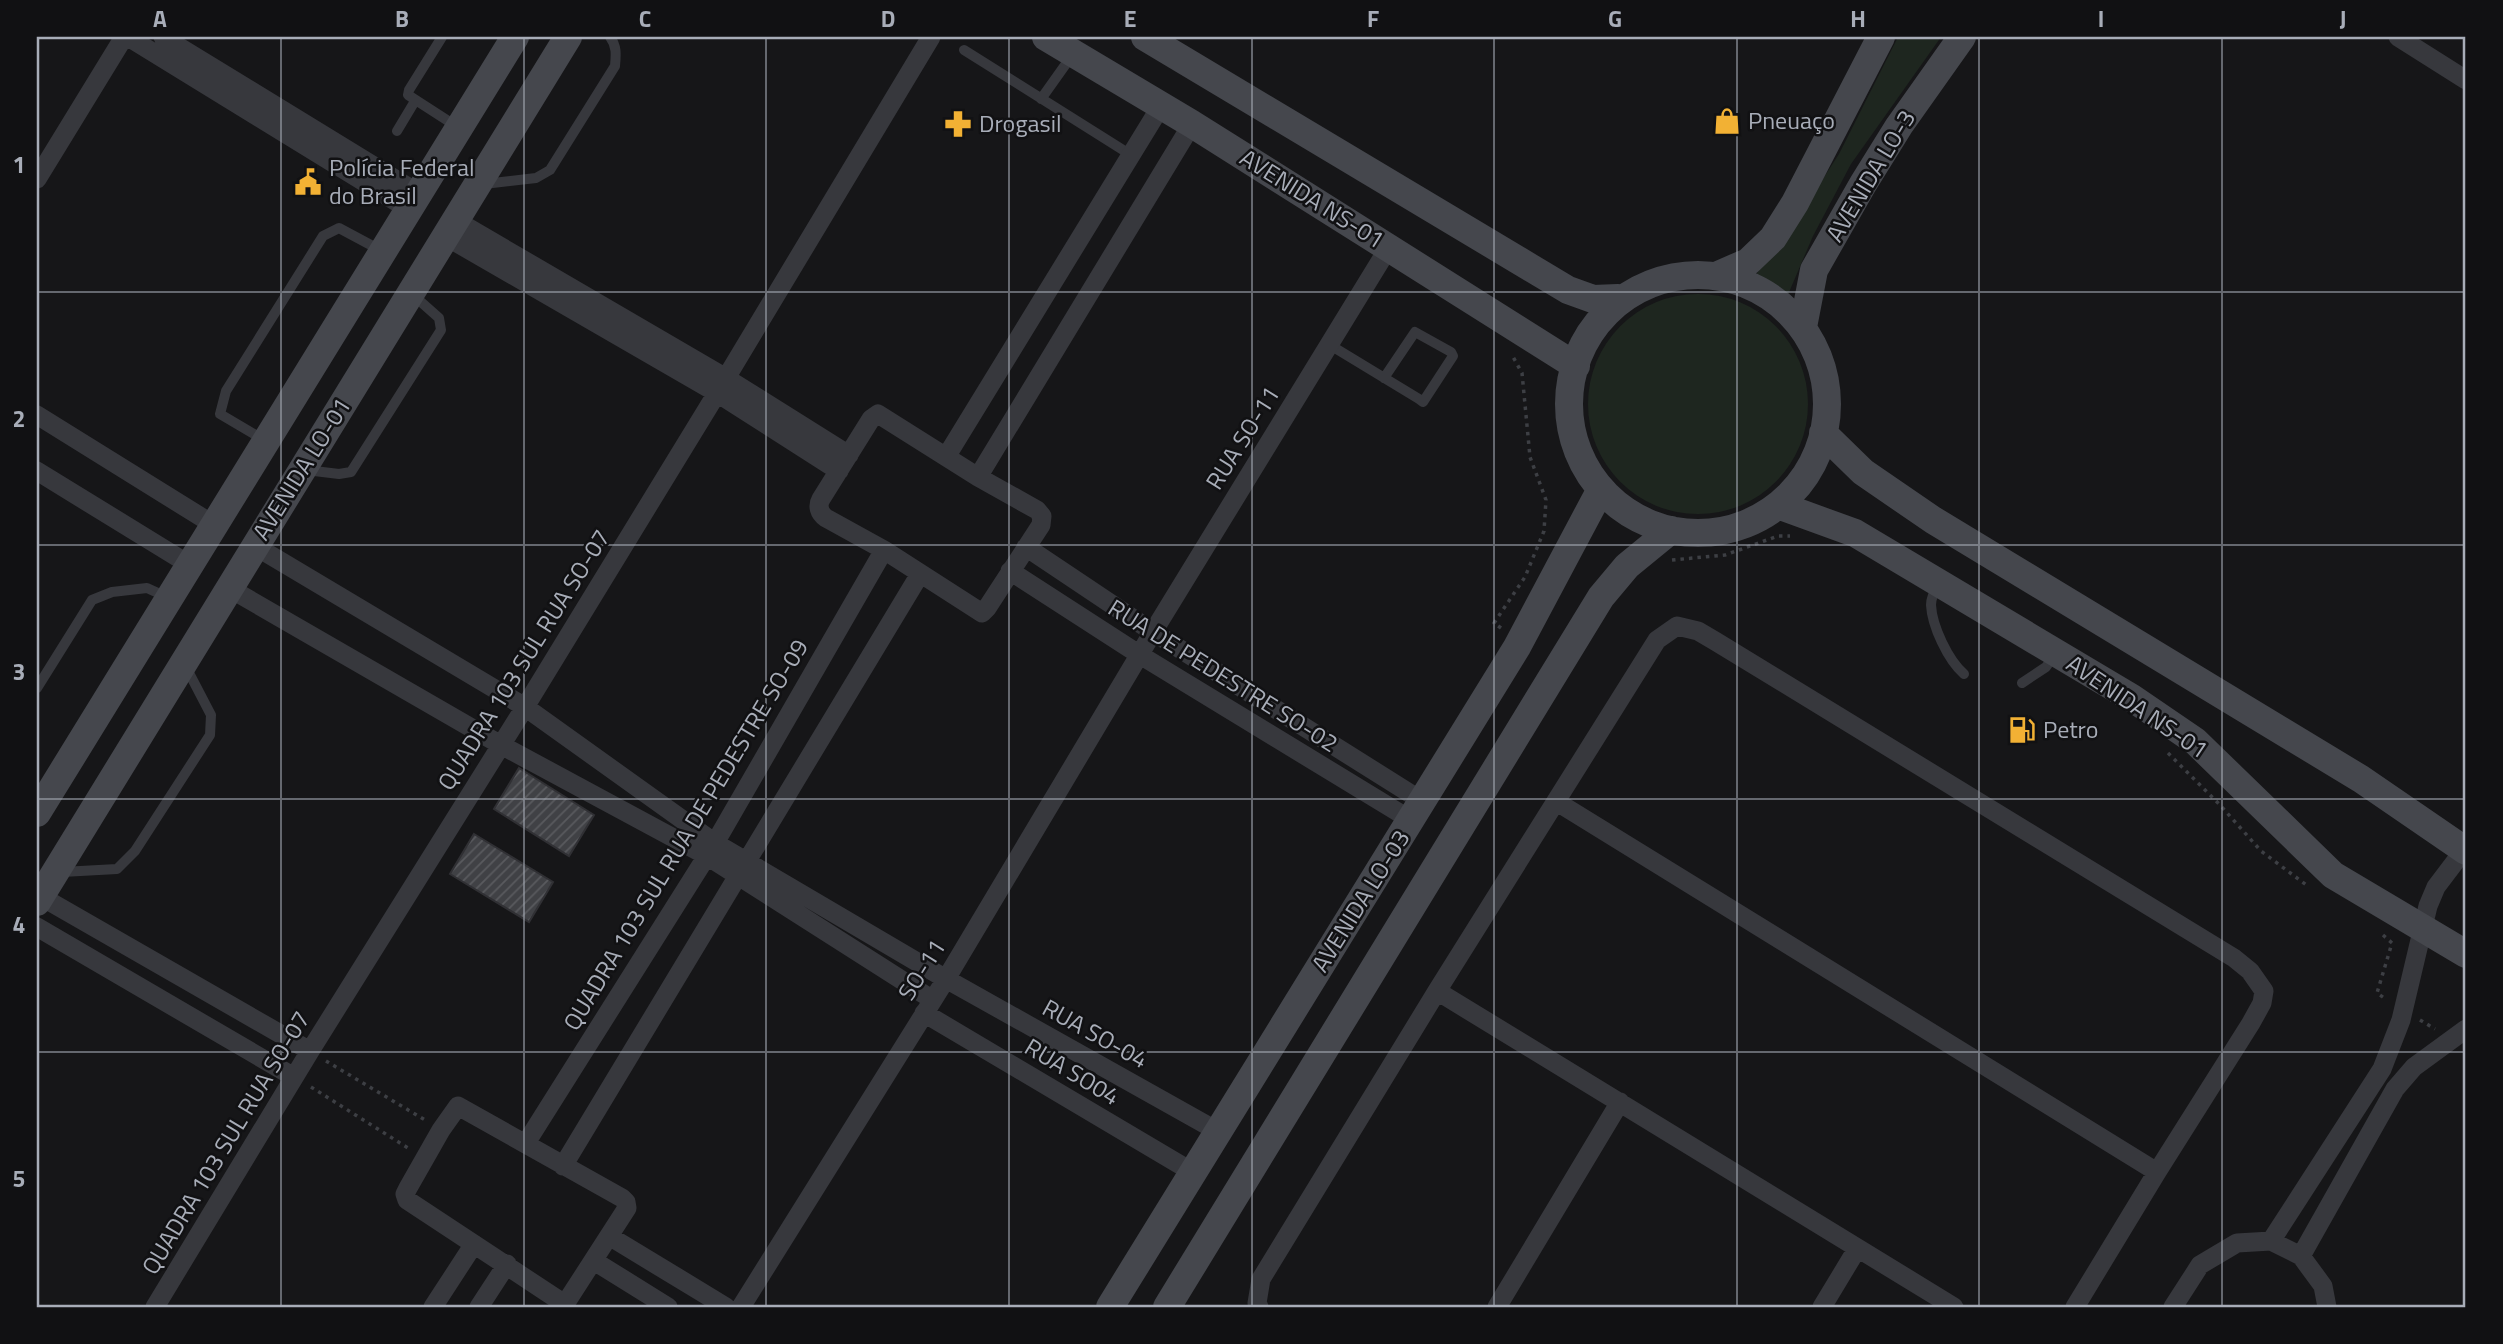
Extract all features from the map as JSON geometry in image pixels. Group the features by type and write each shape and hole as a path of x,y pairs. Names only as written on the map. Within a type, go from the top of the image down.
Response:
{"street":[{"path":"37,180 126,37 413,201"},
{"path":"163,37 413,201"},
{"name":"AVENIDA LO-01","path":"38,810 515,37"},
{"name":"AVENIDA LO-01","path":"44,890 568,37"},
{"name":"QUADRA 103 SUL RUA SO-07","path":"155,1307 310,1051 525,707 931,37"},
{"name":"AVENIDA NS-01","path":"1046,37 1192,124 1576,366"},
{"path":"1146,37 1568,289 1593,299 1618,298 1676,276 1718,275 1751,285 1780,302 1803,327 1822,364 1828,405 1821,447 1800,484 1778,505 1732,530 1690,534 1649,525 1613,503 1587,472 1571,433 1569,391 1580,350 1618,298"},
{"name":"AVENIDA LO-3","path":"1718,275 1748,262 1773,238 1795,203 1881,37"},
{"name":"AVENIDA LO-3","path":"1803,327 1815,270 1891,138 1962,37"},
{"path":"2398,37 2466,80"},
{"path":"946,457 1161,106"},
{"path":"978,477 1192,124"},
{"path":"450,228 721,386 844,463"},
{"name":"RUA SO-11","path":"1140,655 1389,247"},
{"path":"878,414 978,477 1037,510 1042,516 1041,525 982,613 884,550 822,515 819,508 819,501 872,419 878,414"},
{"path":"37,415 214,525"},
{"path":"1823,433 1863,472 1933,520 2361,779 2465,850 2436,887 2403,1010 2382,1069 2271,1241"},
{"path":"37,471 190,565"},
{"name":"AVENIDA LO-03","path":"1110,1307 1521,641 1601,489"},
{"name":"AVENIDA NS-01","path":"1778,505 1855,533 2132,698 2195,741 2333,875 2466,954"},
{"name":"AVENIDA LO-03","path":"1167,1307 1601,597 1627,566 1671,530"},
{"path":"255,546 525,707 711,850"},
{"name":"RUA DE PEDESTRE SO-02","path":"1026,547 1416,811"},
{"name":"QUADRA 103 SUL RUA DE PEDESTRE SO-09","path":"526,1143 711,850 884,550"},
{"name":"RUA DE PEDESTRE SO-02","path":"1010,571 1140,655 1416,811"},
{"path":"563,1166 920,574"},
{"path":"229,589 501,745 742,868"},
{"path":"1259,1307 1256,1303 1261,1279 1437,990 1657,640 1672,628 1682,627 1714,640 2222,950 2250,971 2264,991 2262,1003 2076,1307"},
{"name":"SO-11","path":"741,1307 929,1007 1140,655"},
{"path":"1557,802 2157,1172"},
{"name":"RUA SO-04","path":"742,868 1219,1132"},
{"name":"RUA SO04","path":"742,868 929,1007 1194,1173"},
{"path":"44,890 310,1051"},
{"path":"37,927 294,1077"},
{"path":"1437,990 1954,1307"},
{"path":"2301,1256 2395,1089 2414,1066 2459,1034"},
{"path":"1497,1307 1620,1102"},
{"path":"460,1107 526,1143 626,1202 626,1208 594,1261 572,1295 564,1302 407,1200 405,1194 453,1111 460,1107"},
{"path":"609,1236 726,1307"},
{"path":"2173,1307 2200,1265 2237,1243 2271,1241 2301,1256 2323,1286 2326,1307"},
{"path":"433,1307 474,1244"},
{"path":"1822,1307 1857,1249"},
{"path":"594,1261 668,1307"},
{"path":"479,1307 506,1264"}],"lane":[{"path":"442,37 408,95 459,127"},
{"path":"477,185 536,178 550,170 615,66 617,53 610,37"},
{"path":"964,50 1131,155"},
{"path":"1041,99 1073,54"},
{"path":"397,131 415,101"},
{"path":"266,441 220,414 226,391 323,236 339,228 383,251"},
{"path":"302,469 339,474 351,471 441,330 439,318 410,293"},
{"path":"1330,345 1423,402 1453,356 1451,352 1415,332 1384,378"},
{"path":"1939,583 1931,604 1935,624 1948,656 1964,674"},
{"path":"37,688 92,600 112,592 147,588 169,598"},
{"path":"2022,683 2046,667 2056,653"},
{"path":"44,890 117,869 135,851 210,735 211,715 184,662"}],"path":[{"path":"1509,350 1522,373 1530,457 1546,500 1544,531 1525,577 1494,623 1521,641"},
{"path":"1670,561 1725,555 1778,536 1799,537"},
{"path":"2162,747 2261,851 2314,890"},
{"path":"2382,934 2392,943 2377,993 2403,1010 2459,1034"},
{"path":"310,1051 441,1130"},
{"path":"294,1077 424,1159"}],"shaded area":[{"path":"1898,37 1941,37 1851,164 1813,236 1787,297 1754,277 1787,234 1839,154"},
{"path":"1698,294 1719,296 1750,307 1776,326 1795,352 1806,383 1806,425 1795,456 1776,482 1750,501 1719,512 1698,514 1677,512 1646,501 1620,482 1601,456 1590,425 1588,404 1590,383 1601,352 1620,326 1646,307 1677,296"}],"building":[{"path":"519,768 594,815 569,856 494,809"},
{"path":"474,834 553,882 529,922 450,874"}],"place":[{"name":"Pneuaço","path":"1727,121"},
{"name":"Drogasil","path":"958,124"},
{"name":"Polícia Federal do Brasil","path":"308,182"},
{"name":"Petro","path":"2022,730"}]}
